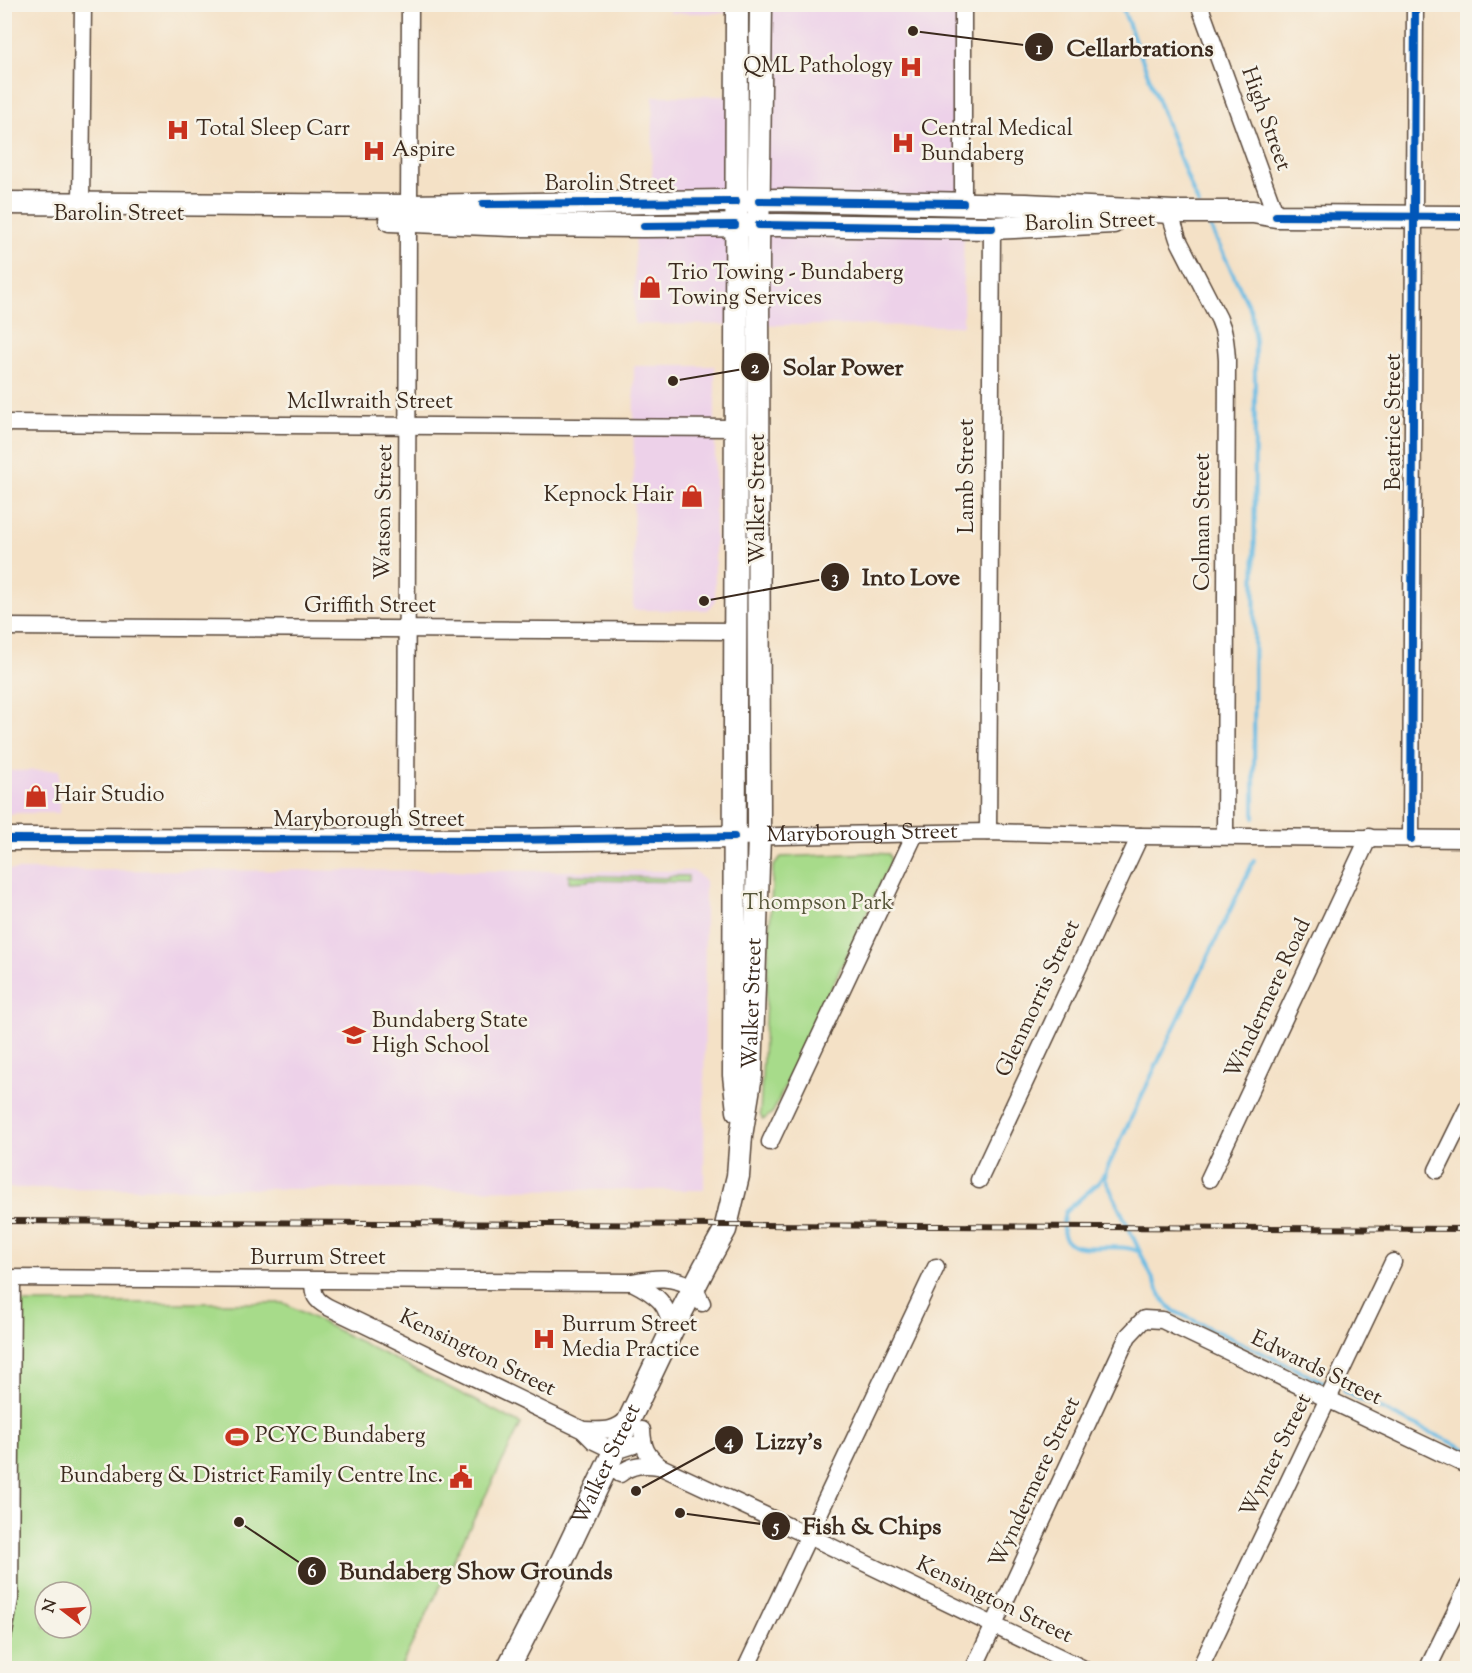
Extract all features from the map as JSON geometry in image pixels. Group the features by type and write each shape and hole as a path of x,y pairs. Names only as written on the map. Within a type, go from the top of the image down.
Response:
{"main road":[{"name":"Walker Street","path":"507,1668 631,1435 698,1295 724,1250 725,1230 738,1176 741,1136 751,1075 759,836 761,4"},
{"name":"Walker Street","path":"738,10 735,225 734,1075 741,1136"},
{"name":"Barolin Street","path":"4,214 408,213 759,201 963,203 1252,220 1276,216 1467,217"},
{"name":"Barolin Street","path":"4,203 408,213 512,225 992,228 1197,217"},
{"path":"963,203 978,215 993,218 1046,218 1066,224"},
{"name":"Maryborough Street","path":"4,839 502,840 734,837"},
{"name":"Walker Street","path":"523,1668 620,1474 631,1435 671,1332 698,1295"}],"street":[{"path":"81,204 83,4"},
{"name":"Watson Street","path":"406,839 410,4"},
{"path":"963,4 963,203"},
{"name":"High Street","path":"1199,4 1276,216"},
{"name":"Beatrice Street","path":"1411,839 1415,4"},
{"name":"Colman Street","path":"1197,217 1178,241 1219,319 1226,344 1225,836"},
{"name":"Lamb Street","path":"988,832 992,228"},
{"name":"McIlwraith Street","path":"4,423 735,428"},
{"name":"Griffith Street","path":"4,627 734,631"},
{"name":"Maryborough Street","path":"734,837 988,832 1140,836 1467,838"},
{"path":"770,1142 915,834"},
{"name":"Glenmorris Street","path":"979,1180 1140,836"},
{"name":"Windermere Road","path":"1209,1179 1370,837"},
{"path":"1437,1170 1467,1107"},
{"name":"Wynter Street","path":"1200,1668 1394,1262"},
{"path":"746,1668 936,1267"},
{"name":"Burrum Street","path":"8,1278 632,1282 662,1277 682,1282 698,1295"},
{"path":"4,1633 10,1599 8,1278"},
{"name":"Kensington Street","path":"313,1281 317,1301 583,1430 594,1441 631,1435"},
{"path":"632,1282 651,1291 663,1304 671,1321 671,1332"},
{"name":"Edwards Street","path":"1144,1319 1162,1320 1467,1466"},
{"name":"Wyndermere Street","path":"974,1668 1128,1336 1144,1319"},
{"path":"583,1430 604,1431 619,1427 644,1446 647,1454 659,1466"},
{"name":"Kensington Street","path":"620,1474 641,1464 659,1466 1082,1668"},
{"path":"1428,1668 1467,1586"}],"shaded area":[{"path":"670,5 965,5 963,326 634,324 635,243 652,181 653,96 746,96 747,13 670,13"},
{"path":"634,366 715,366 715,602 707,610 633,610"},
{"path":"59,770 59,813 16,813 5,816 5,771"},
{"name":"Bundaberg State High School","path":"5,870 695,871 705,882 704,1190 5,1188"}],"green space":[{"name":"Thompson Park","path":"889,854 891,861 773,1112 763,1120 760,1114 773,867 781,857"},
{"path":"569,875 669,878 669,876 688,876 688,882 588,880 569,882"},
{"path":"4,1303 284,1303 521,1424 400,1668 5,1668"}],"waterway":[{"path":"1121,4 1199,205"},
{"path":"1207,220 1251,311 1255,341 1254,818"},
{"path":"1254,860 1106,1171 1105,1178 1160,1294 1174,1311 1327,1384"},
{"path":"1104,1174 1098,1183 1065,1212 1063,1230 1067,1240 1075,1246 1129,1248 1141,1253"},
{"path":"1343,1391 1468,1450"}],"railway":[{"path":"4,1221 1468,1229"}],"cycle path":[{"path":"1411,839 1415,4"},
{"path":"759,201 963,203"},
{"path":"483,204 736,202"},
{"path":"1276,216 1468,217"},
{"path":"644,226 735,225"},
{"path":"759,225 992,228"},
{"path":"4,839 503,840 734,837"}],"place":[{"name":"Cellarbrations","path":"913,31"},
{"name":"QML Pathology","path":"911,67"},
{"name":"Total Sleep Carr","path":"178,130"},
{"name":"Central Medical Bundaberg","path":"903,143"},
{"name":"Aspire","path":"374,151"},
{"name":"Trio Towing - Bundaberg Towing Services","path":"650,287"},
{"name":"Solar Power","path":"673,381"},
{"name":"Kepnock Hair","path":"692,496"},
{"name":"Into Love","path":"704,601"},
{"name":"Hair Studio","path":"36,796"},
{"name":"Bundaberg State High School","path":"354,1035"},
{"name":"Burrum Street Media Practice","path":"544,1339"},
{"name":"PCYC Bundaberg","path":"237,1437"},
{"name":"Bundaberg & District Family Centre Inc.","path":"461,1477"},
{"name":"Lizzy's","path":"636,1491"},
{"name":"Fish & Chips","path":"680,1513"},
{"name":"Bundaberg Show Grounds","path":"239,1522"}]}
